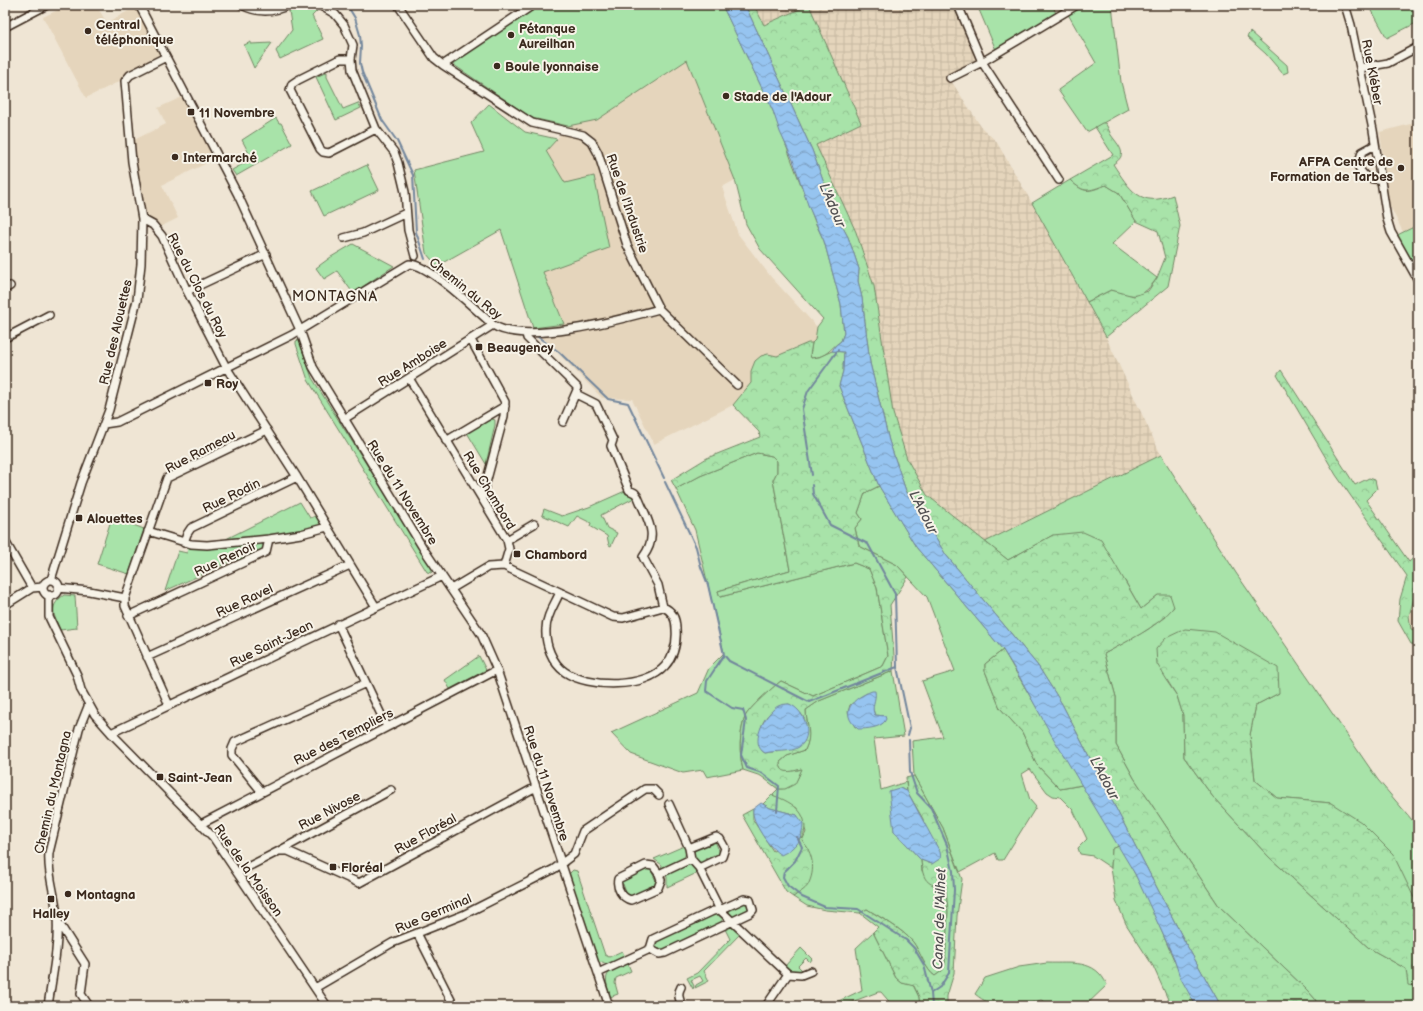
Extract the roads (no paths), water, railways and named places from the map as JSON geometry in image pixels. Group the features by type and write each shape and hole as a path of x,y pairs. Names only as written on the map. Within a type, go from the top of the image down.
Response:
{"street":[{"path":"5,27 47,5"},
{"name":"Rue du 11 Novembre","path":"139,5 238,195 300,330 313,368 442,576 481,634 497,670 610,1006"},
{"path":"242,5 258,11 272,12 279,7 289,5"},
{"path":"319,5 335,14 344,25 353,45 351,59 352,70 376,129 394,152 405,192 408,230 415,256"},
{"path":"443,65 533,5"},
{"path":"958,5 982,62 1059,180"},
{"path":"950,78 982,62 1077,5"},
{"name":"Rue Kléber","path":"1345,5 1352,25 1391,232 1418,280"},
{"name":"Rue de l'Industrie","path":"403,6 434,58 443,65 532,123 583,135 592,142 598,153 627,245 659,309 737,385"},
{"path":"1360,68 1388,63 1418,47"},
{"name":"Rue des Alouettes","path":"51,580 79,490 104,424 137,300 141,264 142,219 132,162 125,81 130,75 166,57"},
{"path":"351,59 340,59 298,80 292,84 290,90 320,149 323,152 329,153 376,129"},
{"path":"1375,145 1362,152 1358,165 1365,176 1371,180 1381,179"},
{"path":"344,238 363,233 406,213"},
{"name":"Rue du Clos du Roy","path":"142,219 153,225 162,236 187,291 226,367"},
{"path":"187,291 266,254"},
{"name":"Chemin du Roy","path":"104,424 117,422 300,330 409,264 419,265 432,273 499,329 526,334 550,332 626,318 659,309"},
{"path":"5,338 49,315"},
{"name":"Rue Amboise","path":"344,419 493,325"},
{"path":"526,334 527,338 575,384 577,390 576,394 563,422"},
{"path":"471,340 505,402 482,498"},
{"path":"226,367 267,430 376,607"},
{"name":"Rue Chambord","path":"409,378 507,540 509,549 504,566"},
{"path":"576,394 596,404 613,440 611,446 629,490 638,497 652,534 650,548 643,557 658,585 663,607"},
{"path":"446,441 505,406"},
{"name":"Rue Rameau","path":"124,598 167,478 267,430"},
{"name":"Rue Rodin","path":"184,543 191,528 296,477"},
{"path":"507,540 534,524"},
{"name":"Rue Renoir","path":"128,616 266,552 269,539 301,534 327,527"},
{"path":"148,531 184,543 207,545 269,539"},
{"path":"5,541 32,588"},
{"name":"Rue Ravel","path":"148,657 350,565"},
{"path":"451,589 488,567 504,566 560,592 613,617 623,618 663,607 669,610 673,615 677,637 673,652 665,666 644,679 610,684 588,681 566,672 554,660 548,645 546,629 549,615 560,592"},
{"name":"Rue Saint-Jean","path":"111,733 338,624 442,576"},
{"path":"5,605 32,588 43,587 45,583 51,580 57,583 58,588 56,593 49,595 44,591 43,587"},
{"path":"58,588 89,591 124,598 128,616 169,705"},
{"name":"Rue de la Moisson","path":"49,595 49,617 77,675 81,690 95,715 213,837 327,1006"},
{"path":"338,624 387,728"},
{"name":"Rue des Templiers","path":"201,824 497,670"},
{"path":"262,792 232,755 232,749 235,742 366,683"},
{"name":"Chemin du Montagna","path":"48,1006 57,919 56,901 48,865 49,853 79,729 89,704"},
{"name":"Rue Floréal","path":"279,851 288,852 359,883 536,787"},
{"name":"Rue Germinal","path":"315,988 392,943 463,915 536,879 561,864 574,854 583,831 645,789 653,789 659,795"},
{"name":"Rue Nivose","path":"279,851 391,790"},
{"path":"669,804 689,848 691,859 699,868 720,910 788,974 801,975 811,971"},
{"path":"689,848 716,837 723,843 725,848 722,857 699,868"},
{"path":"238,872 279,851"},
{"path":"659,874 691,859"},
{"path":"646,865 653,866 659,874 661,880 658,888 631,900 622,896 618,888 618,879 646,865"},
{"path":"598,973 650,949 653,939 713,911 720,910 744,899 750,900 753,910 731,922 666,952 659,954 650,949"},
{"path":"57,919 85,964 81,994 89,1006"},
{"path":"417,933 454,1006"},
{"path":"766,1006 788,974"},
{"path":"681,987 678,992 682,1006"}],"water":[{"path":"722,5 745,5 812,150 834,211 848,237 859,269 858,281 862,298 870,363 889,441 906,491 946,555 1038,666 1062,704 1186,944 1221,1006 1196,1006 1180,977 1173,956 1135,874 1052,736 1019,676 1003,650 916,547 879,486 839,386 843,371 844,352 832,351 841,341 844,333 841,304 824,241 808,205 793,160 780,132 773,111"},
{"path":"872,691 875,691 873,709 875,715 885,716 886,719 878,726 858,729 849,717 850,706 859,698"},
{"path":"789,704 799,711 806,723 807,730 804,742 795,749 765,753 760,749 758,743 758,737 763,724 770,713 776,708 781,705"},
{"path":"899,788 907,791 940,852 941,858 932,864 921,860 894,831 889,791"},
{"path":"761,803 770,808 797,815 803,823 800,838 786,853 781,855 777,852 762,835 758,828 753,814 753,809"}],"waterway":[{"path":"347,5 355,18 360,35 360,63 362,72 382,120 397,141 413,175 416,232 425,259"},
{"path":"538,337 559,352 608,399 628,403 664,478"},
{"name":"Canal de l'Ailhet","path":"812,475 802,409 808,391 838,350"},
{"path":"665,482 696,547 701,567 708,585 724,655 729,661 809,702 897,667"},
{"name":"Canal de l'Ailhet","path":"812,485 813,494 830,525 868,544 895,594 897,667 910,728 908,735"},
{"path":"724,655 707,681 706,691 732,708 743,710 746,720 741,755 747,768 762,773 779,786 777,811"},
{"name":"Canal de l'Ailhet","path":"909,740 910,772 917,793 931,808 947,845 953,871 954,890 949,973 940,987 931,993 932,1006"},
{"path":"797,837 802,847 795,861 784,872 783,877 788,886 802,897 825,907 858,909 906,940 914,948 924,965 931,993"}],"place":[{"name":"Central téléphonique","path":"88,31"},
{"name":"Pétanque Aureilhan","path":"511,35"},
{"name":"Boule lyonnaise","path":"497,66"},
{"name":"Stade de l'Adour","path":"726,96"},
{"name":"11 Novembre","path":"191,112"},
{"name":"Intermarché","path":"175,157"},
{"name":"AFPA Centre de Formation de Tarbes","path":"1401,168"},
{"name":"Beaugency","path":"479,347"},
{"name":"Roy","path":"208,383"},
{"name":"Alouettes","path":"79,518"},
{"name":"Chambord","path":"517,554"},
{"name":"Saint-Jean","path":"160,777"},
{"name":"Floréal","path":"333,867"},
{"name":"Montagna","path":"68,894"},
{"name":"Halley","path":"51,899"}],"district":[{"name":"MONTAGNA","path":"335,296"}],"water label":[{"name":"L'Adour","path":"833,205"},
{"name":"L'Adour","path":"924,512"},
{"name":"L'Adour","path":"1105,778"}]}
